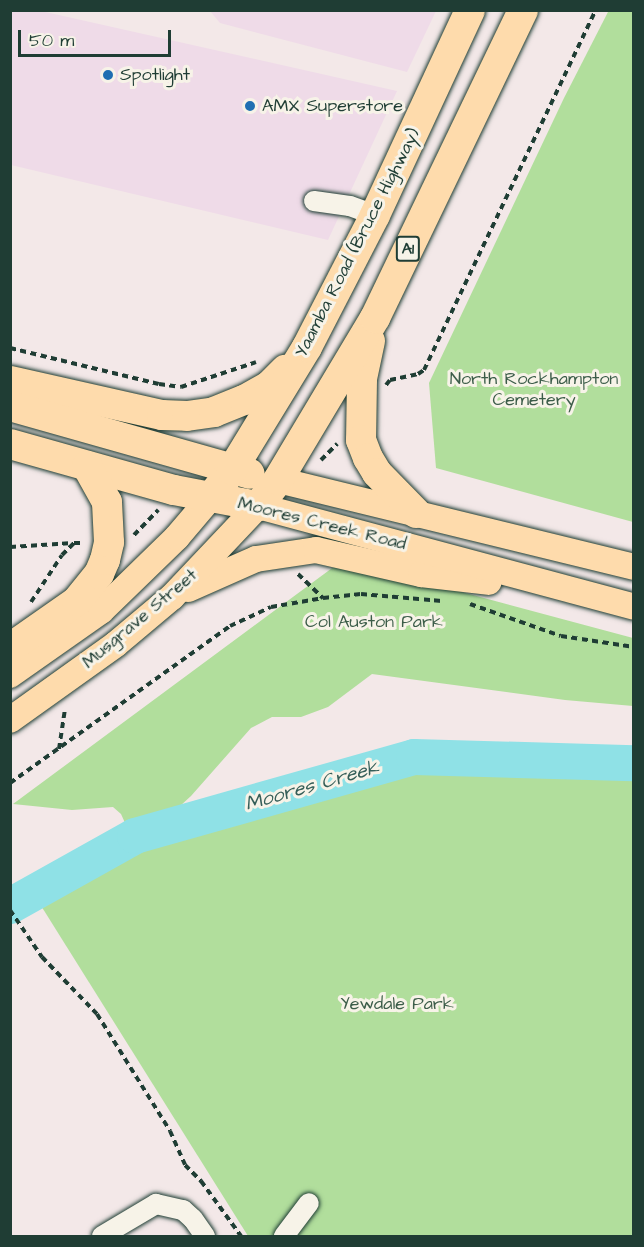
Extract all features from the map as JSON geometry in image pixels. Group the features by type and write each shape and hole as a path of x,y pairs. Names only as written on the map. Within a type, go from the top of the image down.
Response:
{"highway":[{"name":"Yaamba Road (Bruce Highway)","path":"211,497 232,470 308,347 375,215 470,10"},
{"name":"A1","path":"258,506 278,480 375,318 523,10"},
{"path":"375,318 362,379 361,440 368,458 378,473 416,513"},
{"name":"A1","path":"10,381 162,416 187,416 214,412 269,386 308,347"},
{"name":"Moores Creek Road","path":"10,406 232,470 278,480"},
{"name":"Moores Creek Road","path":"10,444 87,466 211,497 258,506"},
{"path":"10,648 77,601 99,574 105,560 109,542 107,502 87,466"}],"main road":[{"name":"Moores Creek Road","path":"278,480 633,567"},
{"name":"Musgrave Street","path":"10,675 101,610 177,537 211,497"},
{"name":"Moores Creek Road","path":"258,506 633,607"},
{"name":"Musgrave Street","path":"10,720 69,679 172,597 258,506"},
{"path":"172,597 226,570 256,559 316,550 421,574 573,592"}],"street":[{"path":"314,201 350,206 375,215"},
{"path":"284,1236 309,1203"},
{"path":"102,1236 156,1204 183,1210 193,1219 205,1236"}],"path":[{"path":"397,379 424,370 596,10"},
{"path":"10,348 159,384 181,387 259,361"},
{"path":"319,462 337,443 349,442"},
{"path":"128,541 162,504"},
{"path":"26,609 62,555 74,543"},
{"path":"10,547 89,543"},
{"path":"292,568 323,598"},
{"path":"10,783 59,751 230,626 271,607 362,594 446,602"},
{"path":"465,603 561,636 633,647"},
{"path":"59,751 69,679"},
{"path":"10,910 23,925 42,957 97,1014 170,1131 184,1166 201,1181 241,1236"}],"shaded area":[{"path":"436,10 407,72 220,23 210,11"},
{"path":"11,11 41,11 397,91 328,240 11,165"}],"green space":[{"name":"North Rockhampton Cemetery","path":"609,10 634,11 633,522 436,468 429,383 564,98"},
{"name":"Col Auston Park","path":"343,560 633,638 633,706 565,700 372,674 328,707 301,717 272,717 251,728 191,796 168,817 139,833 130,834 121,814 113,807 72,810 13,804"},
{"name":"Yewdale Park","path":"414,757 633,763 633,1236 248,1236 33,893 135,836"}],"waterway":[{"name":"Moores Creek","path":"10,906 135,836 414,757 634,763"}],"place":[{"name":"Spotlight","path":"108,75"},
{"name":"AMX Superstore","path":"250,106"}]}
